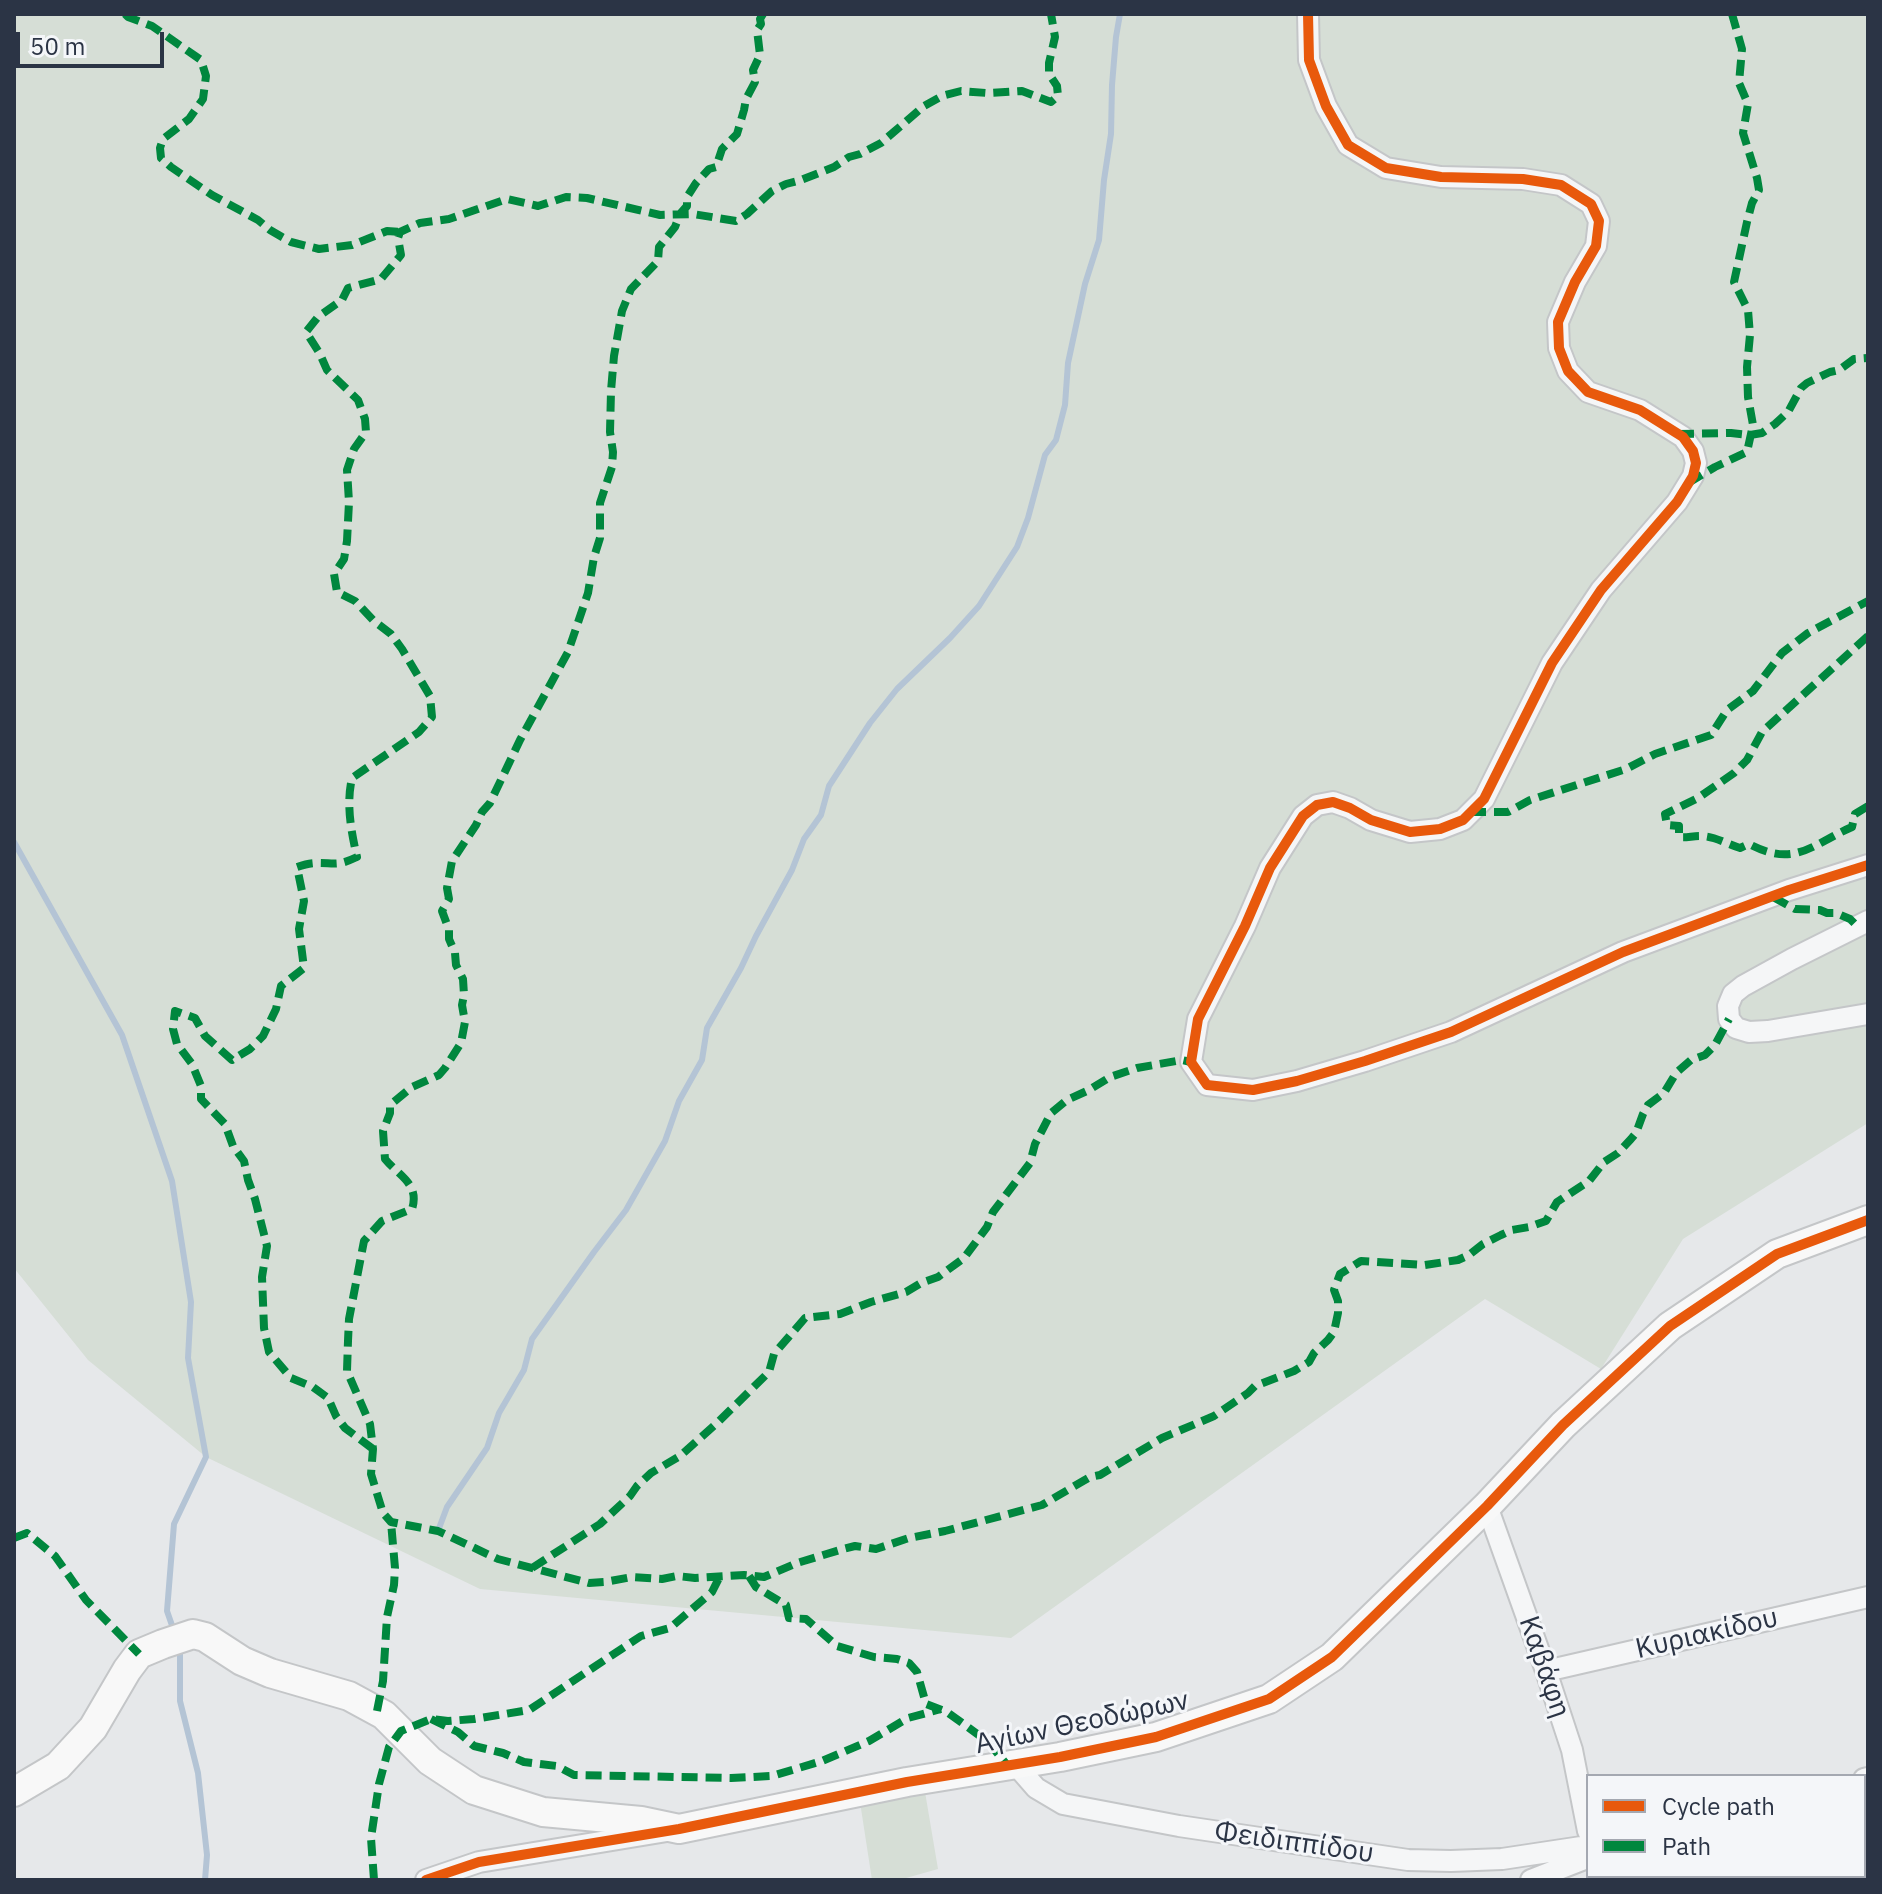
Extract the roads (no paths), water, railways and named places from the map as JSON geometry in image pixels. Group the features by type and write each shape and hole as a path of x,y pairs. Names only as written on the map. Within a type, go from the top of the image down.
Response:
{"street":[{"path":"1308,14 1309,60 1326,106 1348,145 1386,168 1441,177 1523,179 1561,185 1591,204 1599,221 1596,246 1575,282 1558,322 1559,348 1568,371 1588,392 1640,410 1683,437 1693,451 1696,463 1693,476 1677,502 1601,590 1552,663 1484,799 1463,820 1440,829 1410,832 1371,820 1333,802 1317,805 1303,816 1270,868 1198,1019 1191,1062 1207,1085 1253,1090 1297,1081 1451,1032 1623,952 1789,890 1868,865"},
{"path":"1868,921 1743,986 1733,994 1728,1006 1729,1019 1736,1028 1749,1032 1868,1014"},
{"name":"Αγίων Θεοδώρων","path":"426,1880 479,1862 679,1829 907,1782 1016,1765 1156,1737 1269,1699 1332,1657 1487,1506 1563,1425 1670,1326 1777,1254 1868,1220"},
{"name":"Καβάφη","path":"1487,1506 1572,1750 1586,1821"},
{"name":"Κυριακίδου","path":"1546,1671 1868,1597"},
{"path":"14,1792 58,1766 93,1728 139,1654 193,1634 205,1637 242,1661 270,1673 349,1696 384,1715 430,1761 474,1790 543,1812 641,1821 679,1829"},
{"name":"Φειδιππίδου","path":"1016,1765 1036,1788 1063,1804 1179,1826 1408,1860 1502,1859 1586,1852"},
{"path":"1531,1880 1586,1853"},
{"path":"1580,1880 1586,1859"}],"waterway":[{"path":"438,1531 447,1507 487,1448 499,1413 524,1370 532,1339 626,1210 665,1141 679,1101 702,1060 707,1028 792,870 804,839 821,815 829,786 870,723 897,689 979,606 1017,547 1045,455 1056,440 1065,405 1068,363 1085,284 1099,240 1120,14"},
{"path":"14,842 122,1035 172,1181 191,1302 188,1358 206,1457 174,1524 167,1611 175,1634"},
{"path":"180,1648 180,1701 198,1773 207,1855 205,1880"}]}
